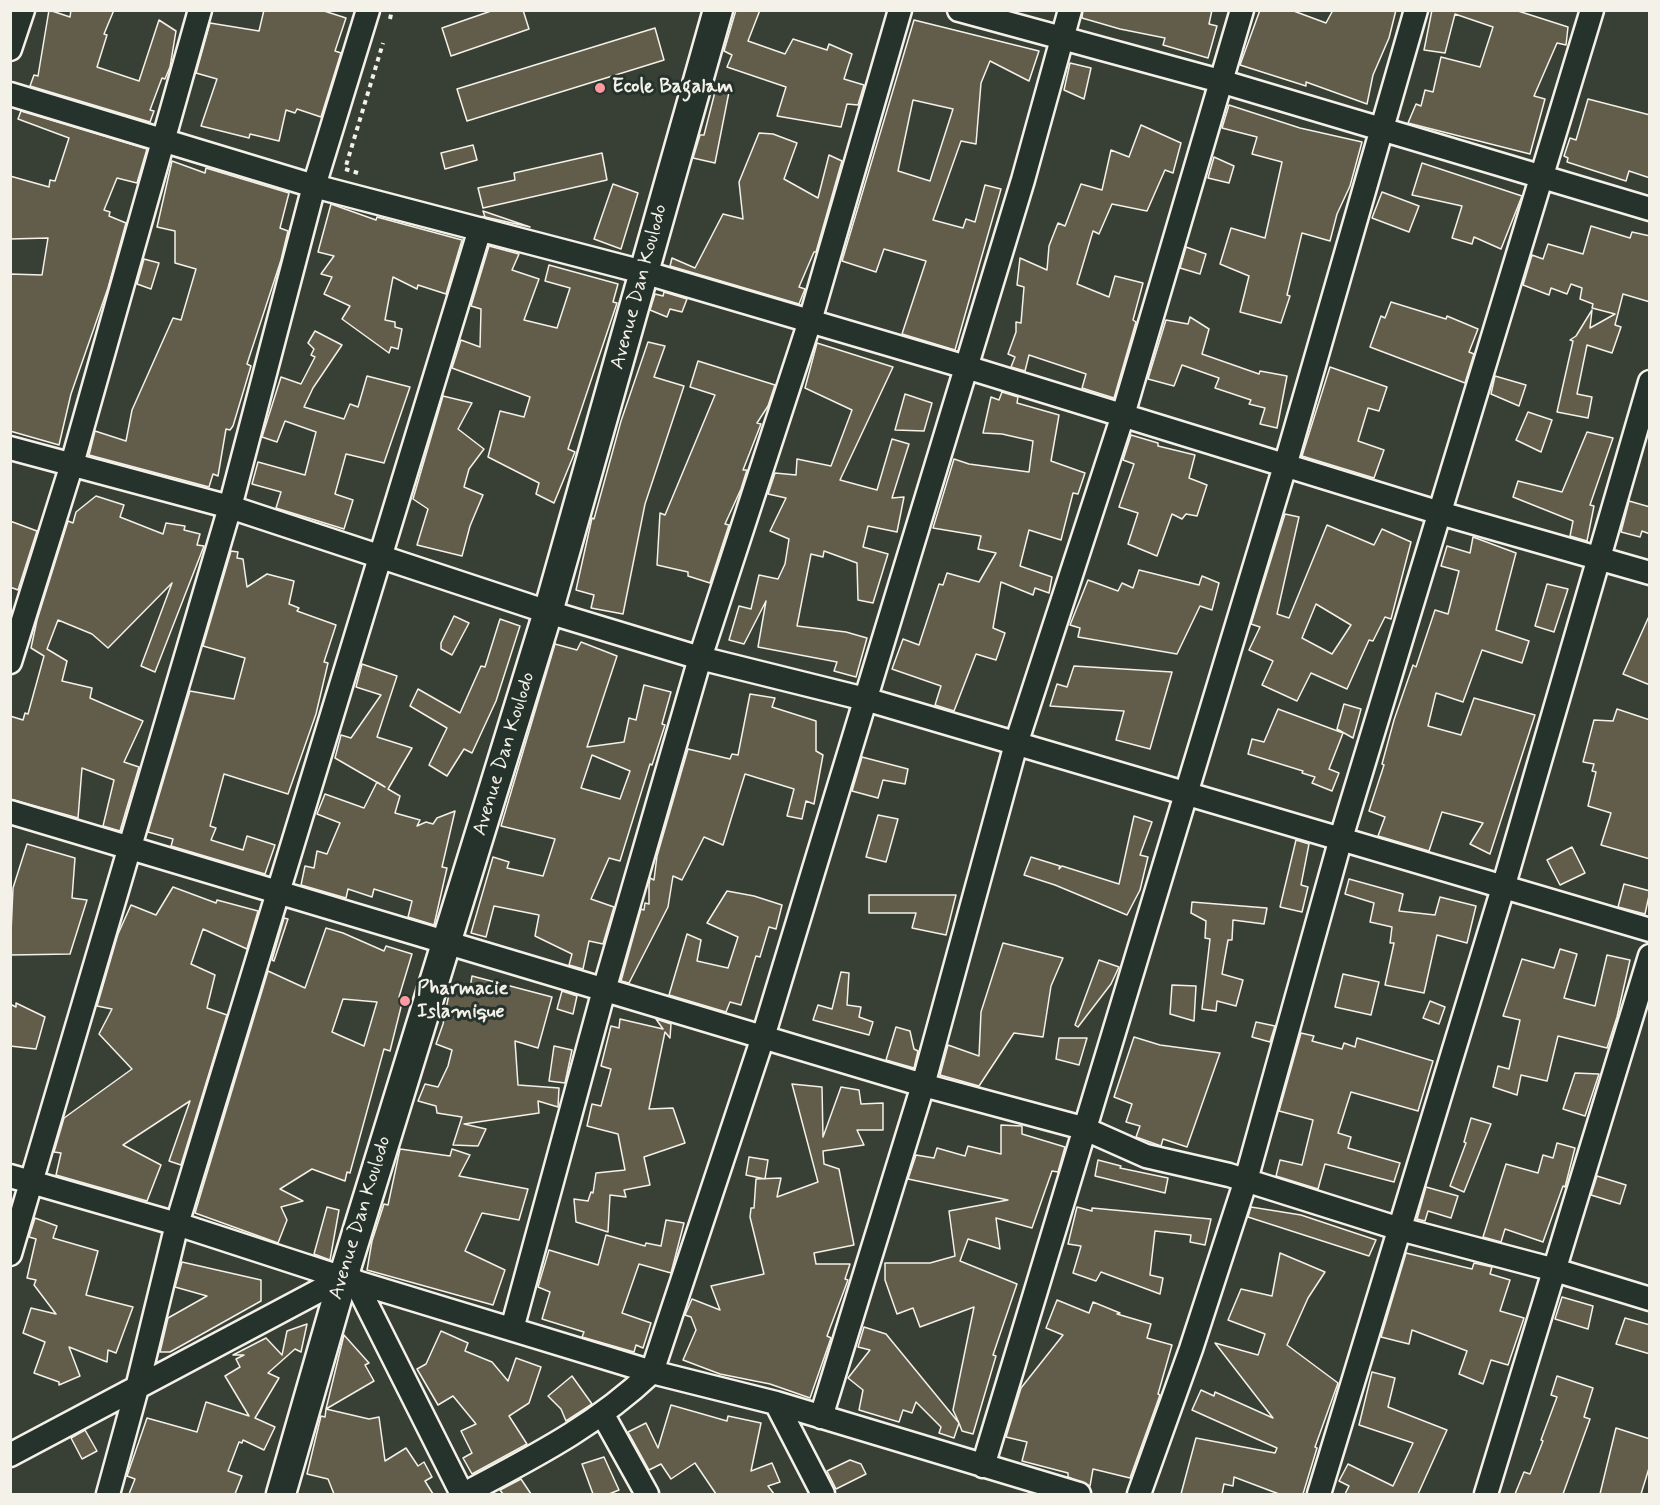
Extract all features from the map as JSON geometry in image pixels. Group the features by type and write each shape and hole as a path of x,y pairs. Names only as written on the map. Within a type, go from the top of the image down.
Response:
{"street":[{"path":"10,49 22,10"},
{"path":"10,662 72,464 200,10"},
{"path":"10,1254 21,1179 131,849 230,507 315,186 368,10"},
{"name":"Avenue Dan Koulodo","path":"283,1493 349,1280 447,942 548,612 718,10"},
{"path":"512,1329 604,990 700,658 810,321 900,10"},
{"path":"959,10 1220,81 1541,178 1650,208"},
{"path":"349,1280 463,1494 579,1432 603,1415 652,1372 763,1037 966,367 1070,10"},
{"path":"821,1417 923,1084 1016,744 1123,415 1242,10"},
{"path":"983,1466 1083,1128 1285,466 1416,10"},
{"path":"1139,1494 1191,1349 1246,1180 1341,838 1592,10"},
{"path":"10,94 164,143 315,186 643,272 966,367 1440,513 1650,573"},
{"path":"108,1494 137,1388 177,1224 480,229"},
{"path":"1319,1494 1503,888 1596,558 1650,382"},
{"path":"10,448 230,507 548,612 700,658 865,699 1650,930"},
{"path":"10,812 763,1037 1083,1128 1146,1156 1246,1180 1400,1229 1555,1270 1650,1299"},
{"path":"1486,1494 1650,956"},
{"path":"21,1179 177,1224 349,1280 652,1372 776,1403 1078,1494"},
{"path":"10,1455 349,1280"},
{"path":"776,1403 823,1494"},
{"path":"603,1415 647,1494"}],"path":[{"path":"389,22 392,10"},
{"path":"368,176 345,169 386,33"}],"building":[{"path":"49,10 70,17 71,10 114,10 104,34 107,35 97,67 139,81 159,20 176,31 170,67 165,79 162,78 150,110 154,111 150,122 30,86 34,75 38,76"},
{"path":"264,10 321,10 346,18 335,51 341,53 321,117 297,109 295,113 286,110 279,141 250,134 249,138 201,126 217,79 196,73 210,23 259,31"},
{"path":"494,10 523,10 529,29 451,56 442,28"},
{"path":"736,10 760,10 748,41 785,54 793,39 827,50 829,44 852,54 844,79 864,85 858,105 847,104 841,127 777,116 786,87 727,67 732,55 724,51"},
{"path":"1083,10 1212,10 1209,24 1217,26 1208,58 1163,45 1165,38 1082,18"},
{"path":"1260,10 1291,10 1326,23 1333,10 1396,10 1389,38 1373,75 1367,104 1306,82 1306,86 1240,65"},
{"path":"1432,10 1515,10 1568,27 1566,45 1557,43 1534,96 1545,99 1530,154 1408,123 1416,104 1421,106 1425,90 1433,92 1441,57 1480,67 1493,27 1455,14 1445,53 1424,50"},
{"path":"914,20 1039,51 1029,81 990,61 981,83 976,144 961,141 933,220 963,228 966,219 975,222 985,185 1001,189 955,350 902,334 926,261 884,249 876,272 842,261","holes":["913,100 953,109 930,181 898,171"]},
{"path":"655,28 664,60 467,121 457,89"},
{"path":"1070,63 1091,68 1084,99 1064,90"},
{"path":"717,84 730,87 715,163 693,158 700,135 704,135"},
{"path":"1588,99 1650,115 1650,178 1629,171 1626,181 1567,162 1568,158 1564,156 1570,138 1576,140"},
{"path":"1229,105 1300,128 1362,142 1350,186 1337,214 1330,241 1302,233 1287,295 1290,296 1281,323 1240,312 1249,276 1220,264 1231,228 1265,238 1282,162 1252,154 1257,137 1222,128"},
{"path":"21,111 147,149 137,183 117,178 104,210 110,212 109,216 126,223 108,288 71,394 59,445 10,431 10,274 42,275 48,238 10,239 10,176 49,187 50,180 55,181 69,138 18,119"},
{"path":"1141,125 1181,143 1173,173 1165,170 1147,211 1112,204 1099,234 1093,231 1077,284 1109,297 1115,276 1143,283 1133,320 1136,322 1114,398 1082,388 1086,374 1029,355 1025,371 1011,367 1015,357 1008,354 1016,332 1016,322 1021,323 1024,287 1017,285 1020,258 1047,270 1049,246 1058,223 1065,226 1081,184 1102,190 1111,150 1129,157"},
{"path":"759,133 773,134 797,143 784,179 818,198 829,155 842,161 816,252 799,287 805,289 799,304 670,266 672,258 695,268 723,214 743,219 739,182"},
{"path":"473,145 477,160 445,169 441,153"},
{"path":"602,153 607,180 483,208 478,188 515,180 514,173"},
{"path":"1214,157 1234,166 1229,183 1208,178"},
{"path":"172,161 205,173 206,168 289,193 280,228 288,231 281,260 247,364 251,366 233,426 230,430 226,429 218,476 213,474 209,487 89,455 95,431 126,441 132,410 173,318 181,320 196,269 175,263 175,231 157,227"},
{"path":"1422,163 1522,196 1501,249 1474,237 1472,244 1452,238 1462,206 1412,195"},
{"path":"613,184 638,193 621,249 594,239"},
{"path":"1382,192 1419,206 1409,232 1372,218"},
{"path":"331,204 376,220 377,217 462,240 446,294 418,285 417,289 393,277 385,320 395,322 395,327 402,329 398,349 391,347 389,353 342,319 350,306 324,294 332,277 321,274 334,256 318,252"},
{"path":"483,211 530,227 485,217"},
{"path":"1591,226 1630,238 1632,232 1650,236 1650,302 1623,294 1615,325 1621,327 1612,353 1587,345 1577,394 1592,397 1588,418 1557,412 1573,341 1570,340 1576,336 1592,310 1590,328 1615,314 1592,308 1593,304 1580,299 1582,288 1571,284 1567,294 1551,288 1549,295 1523,285 1532,255 1543,259 1548,244 1583,254"},
{"path":"489,246 519,254 512,270 539,279 524,320 557,328 570,288 545,281 549,265 618,284 613,302 617,303 568,449 575,452 554,503 536,494 539,483 488,457 500,411 524,417 530,397 452,368 461,340 480,347 481,309 471,306"},
{"path":"1186,247 1206,254 1200,274 1180,268"},
{"path":"144,259 159,263 151,289 137,284"},
{"path":"664,292 687,299 682,312 670,309 667,317 650,310 655,294 663,296"},
{"path":"1391,302 1446,319 1447,316 1478,329 1469,352 1474,354 1465,383 1370,347 1381,316 1385,318"},
{"path":"1190,317 1209,329 1202,354 1259,374 1260,371 1287,376 1277,428 1260,424 1265,408 1249,404 1251,400 1215,388 1219,378 1182,365 1174,386 1148,379 1166,320 1188,324"},
{"path":"315,331 342,345 313,388 304,407 344,419 350,404 358,407 367,376 410,387 384,463 346,454 335,494 353,500 344,529 276,508 281,492 252,484 258,462 305,475 316,432 285,421 277,442 262,437 281,377 301,384 315,357 311,355 314,349 308,343"},
{"path":"648,342 665,346 654,377 684,386 645,504 623,614 591,608 594,595 576,590 592,518 594,519 621,421"},
{"path":"817,343 893,367 840,480 877,490 892,439 909,444 892,498 904,497 897,532 868,526 863,547 888,554 873,603 858,600 857,563 824,551 823,557 811,554 797,626 846,632 867,638 856,677 834,671 837,662 758,647 766,601 744,644 729,640 739,606 751,609 759,575 778,579 785,564 789,539 770,531 786,498 768,494 775,473 796,475 797,459 831,466 852,410 805,388"},
{"path":"698,361 775,385 768,406 757,423 761,424 743,470 747,470 741,489 725,524 729,525 710,583 688,576 688,572 657,565 660,513 665,515 715,395 690,387"},
{"path":"1330,367 1387,387 1379,411 1368,408 1358,441 1384,450 1374,478 1302,456"},
{"path":"1495,376 1526,385 1519,406 1491,394"},
{"path":"1002,392 1018,397 1017,403 1059,415 1051,461 1085,473 1078,494 1073,493 1061,540 1029,530 1020,566 1052,577 1049,593 1035,588 1033,595 1001,582 993,628 1005,633 996,660 976,654 954,711 935,705 941,686 892,669 903,639 919,645 939,584 943,585 947,573 979,582 996,553 978,549 981,536 933,528 954,459 969,464 1029,472 1033,441 1002,434 983,433 991,397 999,400"},
{"path":"905,394 932,403 924,431 895,430"},
{"path":"443,396 472,403 458,429 484,449 469,469 464,487 483,495 470,526 462,556 417,545 428,509 413,499"},
{"path":"1528,412 1552,420 1541,452 1516,440"},
{"path":"1587,432 1613,438 1590,505 1594,506 1587,541 1570,536 1573,521 1513,497 1518,481 1562,492"},
{"path":"1131,435 1158,443 1158,446 1195,455 1189,478 1207,485 1197,516 1186,514 1182,519 1172,514 1157,556 1128,544 1138,513 1119,507 1134,464 1123,460"},
{"path":"96,496 124,505 120,517 163,534 166,523 185,526 184,530 200,534 197,545 204,546 155,672 141,666 172,583 108,648 92,634 58,620 47,649 67,661 62,681 92,688 90,698 143,721 124,762 139,767 120,831 103,826 114,780 82,768 78,818 10,799 10,716 23,720 25,713 28,714 44,656 31,648 37,620 68,521 73,523 76,512"},
{"path":"1629,501 1650,507 1650,534 1642,531 1640,537 1621,532"},
{"path":"1285,514 1299,517 1277,614 1289,618 1327,525 1374,545 1382,529 1411,542 1391,619 1385,617 1373,641 1369,640 1347,689 1311,673 1297,701 1262,685 1273,661 1249,650 1260,627 1251,624","holes":["1316,604 1351,625 1332,654 1302,638"]},
{"path":"10,521 37,531 18,590 10,587"},
{"path":"1473,537 1516,553 1496,630 1529,641 1522,663 1482,650 1463,702 1436,693 1428,726 1461,735 1474,698 1535,715 1490,854 1470,844 1483,823 1442,812 1429,851 1378,836 1385,817 1369,811 1384,765 1382,764 1394,720 1413,665 1416,667 1435,610 1448,614 1459,571 1441,566 1447,546 1470,553"},
{"path":"231,551 238,552 237,558 243,559 247,587 267,574 294,581 289,604 299,608 297,611 336,625 324,662 328,663 316,714 288,794 224,774 210,826 216,828 211,840 243,850 247,836 275,845 265,874 171,846 173,839 148,832 190,691 234,699 245,658 203,646"},
{"path":"1139,570 1199,585 1202,576 1219,583 1212,610 1200,606 1177,654 1078,637 1080,628 1070,625 1088,580 1118,591 1122,583 1133,588"},
{"path":"1547,584 1568,589 1554,632 1535,626"},
{"path":"1650,614 1650,685 1623,674"},
{"path":"454,616 469,623 452,655 441,649 441,643"},
{"path":"500,619 520,626 496,701 472,753 464,749 447,776 429,765 447,728 410,706 418,689 460,713 481,666 485,667"},
{"path":"581,642 617,656 587,747 624,742 629,718 636,720 644,685 671,692 662,724 665,725 652,765 650,764 620,861 609,858 591,899 614,907 603,944 589,941 583,969 569,965 572,954 535,936 539,915 494,906 486,937 471,933 493,857 509,862 507,868 543,876 555,839 501,826 555,644 577,650","holes":["592,755 630,771 620,799 581,788"]},
{"path":"362,664 397,676 377,737 412,748 388,789 400,796 395,813 420,820 417,826 426,822 433,824 437,818 455,811 442,867 447,868 434,925 408,917 412,901 374,889 372,897 348,889 346,898 301,885 305,866 314,868 317,851 327,854 340,823 317,814 325,794 364,808 377,782 335,758 341,735 351,738 381,695 356,687"},
{"path":"1074,666 1172,672 1150,749 1116,740 1124,711 1050,706 1057,684 1067,687"},
{"path":"750,694 775,698 772,707 816,721 816,751 823,755 814,804 806,801 802,819 787,816 794,789 745,774 723,845 704,837 682,880 673,876 668,907 629,983 621,981 641,909 644,910 645,903 649,904 650,878 654,880 657,856 688,749 730,759 732,754 738,755"},
{"path":"1344,704 1361,709 1353,738 1337,729"},
{"path":"1278,709 1343,733 1329,769 1339,773 1332,791 1312,783 1315,777 1302,773 1303,771 1248,754 1252,739 1264,742"},
{"path":"1617,709 1650,720 1650,859 1601,845 1611,813 1588,806 1596,772 1592,771 1594,764 1583,762 1594,720 1613,721"},
{"path":"862,757 908,769 905,784 883,780 878,798 852,791"},
{"path":"878,815 898,819 886,862 866,857"},
{"path":"1134,816 1152,822 1140,855 1148,857 1140,890 1127,915 1055,885 1024,875 1031,857 1060,866 1059,869 1062,866 1119,884"},
{"path":"1296,840 1309,844 1301,885 1308,887 1302,912 1280,907"},
{"path":"27,844 75,858 72,898 87,900 70,954 10,955 13,888"},
{"path":"1572,847 1585,873 1560,885 1547,860"},
{"path":"1349,879 1403,894 1399,911 1435,915 1440,897 1476,906 1467,943 1437,935 1424,993 1385,985 1394,943 1390,943 1392,927 1370,922 1374,903 1345,894"},
{"path":"1624,884 1650,891 1645,914 1618,907"},
{"path":"173,887 216,903 217,900 258,911 247,949 203,929 191,964 215,975 207,1008 227,1015 181,1165 169,1161 190,1101 123,1145 161,1165 147,1201 56,1175 61,1153 54,1152 64,1118 132,1069 99,1034 112,1009 97,1006 118,934 131,905 156,915"},
{"path":"727,891 754,896 782,905 776,929 769,927 760,957 756,956 741,1005 730,1002 726,1012 669,995 687,934 701,940 697,961 728,968 738,937 707,923"},
{"path":"869,895 956,895 946,935 912,928 916,913 869,913"},
{"path":"1192,902 1267,908 1264,924 1233,920 1232,940 1228,940 1222,974 1243,980 1236,1006 1217,1001 1216,1011 1202,1009 1210,939 1205,938 1206,921 1191,913"},
{"path":"284,918 288,919 274,961 272,960"},
{"path":"326,928 384,951 386,946 412,954 399,997 403,999 390,1051 384,1049 350,1173 347,1172 345,1181 312,1169 280,1189 303,1201 281,1207 287,1220 278,1243 195,1213 268,971 305,988","holes":["343,999 377,1002 364,1046 332,1032"]},
{"path":"1003,943 1063,958 1051,986 1043,1037 1014,1033 979,1086 940,1075 948,1045 979,1056 981,1012"},
{"path":"1560,949 1577,954 1564,998 1595,1006 1607,955 1630,960 1617,1017 1607,1048 1558,1036 1547,1081 1521,1075 1517,1095 1493,1087 1498,1066 1509,1069 1520,1020 1503,1016 1522,959 1554,968"},
{"path":"1099,960 1119,967 1111,984 1078,1027 1075,1025"},
{"path":"841,972 849,973 847,1005 861,1007 859,1017 873,1022 869,1035 813,1020 818,1005 832,1009"},
{"path":"1343,974 1379,982 1371,1015 1335,1007"},
{"path":"472,976 552,997 538,1048 515,1041 518,1085 559,1088 558,1107 538,1101 539,1113 464,1124 486,1129 478,1146 453,1145 462,1117 437,1113 436,1106 418,1101 425,1084 438,1087 448,1066 452,1050 436,1044 443,1024 451,984 470,988"},
{"path":"1172,985 1196,986 1194,1021 1170,1014"},
{"path":"562,991 577,996 573,1014 557,1009"},
{"path":"1430,1001 1445,1007 1439,1024 1423,1018"},
{"path":"16,1003 45,1017 36,1049 10,1046 10,1004 16,1007"},
{"path":"620,1019 663,1029 656,1019 671,1024 670,1038 665,1032 649,1109 673,1108 685,1143 644,1157 650,1185 624,1190 626,1197 610,1195 608,1232 576,1222 574,1199 588,1201 591,1192 593,1193 596,1173 625,1170 618,1134 587,1126 592,1104 601,1106 611,1069 601,1066 611,1026 619,1028"},
{"path":"1256,1022 1275,1026 1270,1042 1252,1037"},
{"path":"896,1027 910,1031 914,1049 918,1051 914,1068 886,1060"},
{"path":"1301,1033 1314,1036 1312,1041 1342,1049 1344,1043 1355,1047 1357,1038 1433,1061 1418,1111 1351,1092 1338,1133 1351,1137 1348,1148 1400,1163 1394,1182 1325,1164 1318,1189 1276,1176 1280,1160 1302,1165 1313,1120 1279,1111"},
{"path":"1134,1037 1160,1045 1220,1053 1187,1147 1163,1139 1161,1146 1136,1137 1140,1126 1126,1122 1132,1104 1114,1097"},
{"path":"1059,1038 1087,1038 1079,1065 1056,1059"},
{"path":"554,1046 572,1050 565,1083 549,1081"},
{"path":"1575,1073 1599,1074 1585,1116 1563,1109"},
{"path":"792,1084 822,1087 823,1137 841,1087 859,1090 861,1104 883,1103 883,1130 857,1130 864,1145 823,1151 824,1164 839,1169 854,1245 814,1253 816,1264 850,1264 845,1279 848,1280 827,1336 831,1338 810,1398 770,1384 720,1374 683,1360 696,1330 691,1317 685,1315 692,1299 720,1310 711,1286 764,1274 750,1217 751,1208 754,1208 756,1179 781,1178 777,1197 818,1182"},
{"path":"1471,1118 1491,1124 1464,1192 1450,1186 1466,1143 1464,1142"},
{"path":"1001,1125 1022,1126 1022,1134 1065,1147 1058,1172 1052,1171 1032,1228 996,1218 1000,1249 968,1239 960,1261 1017,1284 993,1355 996,1356 973,1434 962,1431 953,1410 974,1307 920,1327 913,1308 897,1314 885,1280 885,1263 930,1263 955,1256 949,1211 1008,1200 908,1179 916,1155 934,1158 937,1148 965,1156 968,1146 1001,1154"},
{"path":"1557,1143 1575,1148 1565,1187 1563,1186 1543,1242 1505,1229 1501,1242 1483,1237 1506,1164 1538,1173 1543,1155 1553,1158"},
{"path":"400,1149 450,1156 452,1149 470,1155 459,1176 528,1189 519,1220 482,1213 465,1251 505,1270 493,1305 367,1270 372,1241 384,1204 388,1205"},
{"path":"749,1157 768,1160 765,1179 746,1175"},
{"path":"1098,1160 1121,1166 1120,1168 1168,1178 1165,1193 1095,1176"},
{"path":"1597,1176 1626,1185 1620,1204 1591,1195"},
{"path":"1426,1187 1458,1196 1451,1218 1428,1211 1425,1221 1417,1219"},
{"path":"327,1207 339,1210 330,1260 314,1254"},
{"path":"1077,1207 1092,1211 1092,1208 1211,1219 1205,1245 1190,1242 1191,1235 1155,1231 1150,1275 1163,1278 1160,1294 1101,1272 1096,1281 1073,1273 1081,1246 1068,1244"},
{"path":"1251,1207 1301,1215 1376,1240 1369,1256 1248,1217"},
{"path":"35,1218 57,1226 53,1238 98,1251 86,1295 133,1307 116,1353 108,1350 107,1362 69,1347 80,1376 59,1385 59,1382 34,1373 45,1342 23,1333 31,1308 56,1314 34,1285 36,1280 27,1278 36,1239 29,1237"},
{"path":"666,1220 684,1223 671,1273 639,1264 622,1313 651,1323 643,1348 636,1345 634,1352 582,1337 584,1332 542,1319 550,1292 538,1287 549,1250 598,1265 606,1235 645,1246 646,1243 661,1246"},
{"path":"1280,1253 1325,1272 1308,1298 1287,1345 1338,1383 1315,1447 1317,1448 1303,1494 1279,1494 1234,1477 1233,1486 1224,1484 1222,1494 1181,1494 1196,1438 1275,1453 1277,1448 1192,1410 1201,1390 1214,1396 1215,1392 1273,1418 1215,1343 1258,1355 1265,1334 1228,1320 1241,1289 1272,1296"},
{"path":"1406,1253 1472,1269 1474,1263 1492,1267 1490,1274 1510,1280 1500,1311 1524,1318 1508,1365 1491,1360 1483,1384 1459,1374 1467,1351 1412,1330 1409,1344 1381,1337"},
{"path":"182,1262 261,1280 261,1301 170,1352 160,1352 168,1318 207,1296 175,1287"},
{"path":"1562,1297 1593,1306 1588,1329 1555,1319"},
{"path":"1057,1300 1089,1313 1093,1302 1120,1313 1117,1314 1151,1324 1147,1338 1172,1345 1158,1394 1160,1395 1130,1478 1093,1469 1090,1486 1068,1477 1068,1473 1022,1461 1027,1442 1006,1437 1021,1388 1063,1335 1046,1328"},
{"path":"1625,1318 1650,1325 1650,1354 1616,1344"},
{"path":"307,1324 301,1352 295,1349 268,1373 279,1378 255,1418 275,1427 264,1450 243,1440 242,1443 239,1442 228,1471 242,1476 235,1494 129,1494 135,1479 127,1476 147,1418 197,1432 206,1402 249,1416 225,1376 240,1367 236,1359 244,1355 233,1355 266,1338 282,1355 287,1331"},
{"path":"864,1327 886,1334 959,1423 954,1438 939,1433 941,1427 916,1402 912,1413 903,1410 899,1422 859,1410 863,1390 848,1378 870,1350 858,1347"},
{"path":"441,1331 468,1343 465,1351 492,1362 508,1381 516,1358 541,1367 529,1403 509,1416 527,1444 472,1474 463,1458 472,1453 461,1431 476,1424 453,1396 438,1405 417,1369 426,1364"},
{"path":"344,1335 369,1363 365,1365 374,1381 326,1409"},
{"path":"1372,1372 1395,1378 1388,1407 1447,1430 1418,1494 1345,1494 1349,1486 1339,1481 1348,1464 1393,1486 1413,1443 1359,1425"},
{"path":"572,1376 592,1404 566,1421 561,1409 548,1396"},
{"path":"1557,1376 1593,1388 1584,1417 1590,1419 1563,1494 1515,1494 1524,1472 1530,1474 1543,1441 1541,1440 1557,1397 1551,1395"},
{"path":"671,1405 727,1421 728,1416 761,1423 751,1471 772,1463 780,1482 768,1486 774,1494 716,1494 695,1463 671,1479 661,1464 649,1470 628,1432 646,1423 658,1448"},
{"path":"326,1409 369,1419 379,1417 385,1461 406,1448 418,1466 424,1462 432,1477 425,1481 433,1494 334,1494 328,1479 307,1474 321,1416 325,1417"},
{"path":"1616,1428 1650,1439 1650,1465 1641,1494 1600,1494"},
{"path":"85,1430 97,1451 82,1459 71,1438"},
{"path":"604,1457 619,1490 609,1494 593,1494 582,1464"},
{"path":"850,1460 861,1464 866,1474 836,1489 827,1471"},
{"path":"521,1479 531,1494 503,1494 500,1490"}],"place":[{"name":"Ecole Bagalam","path":"600,88"},
{"name":"Pharmacie Islamique","path":"405,1001"}]}
